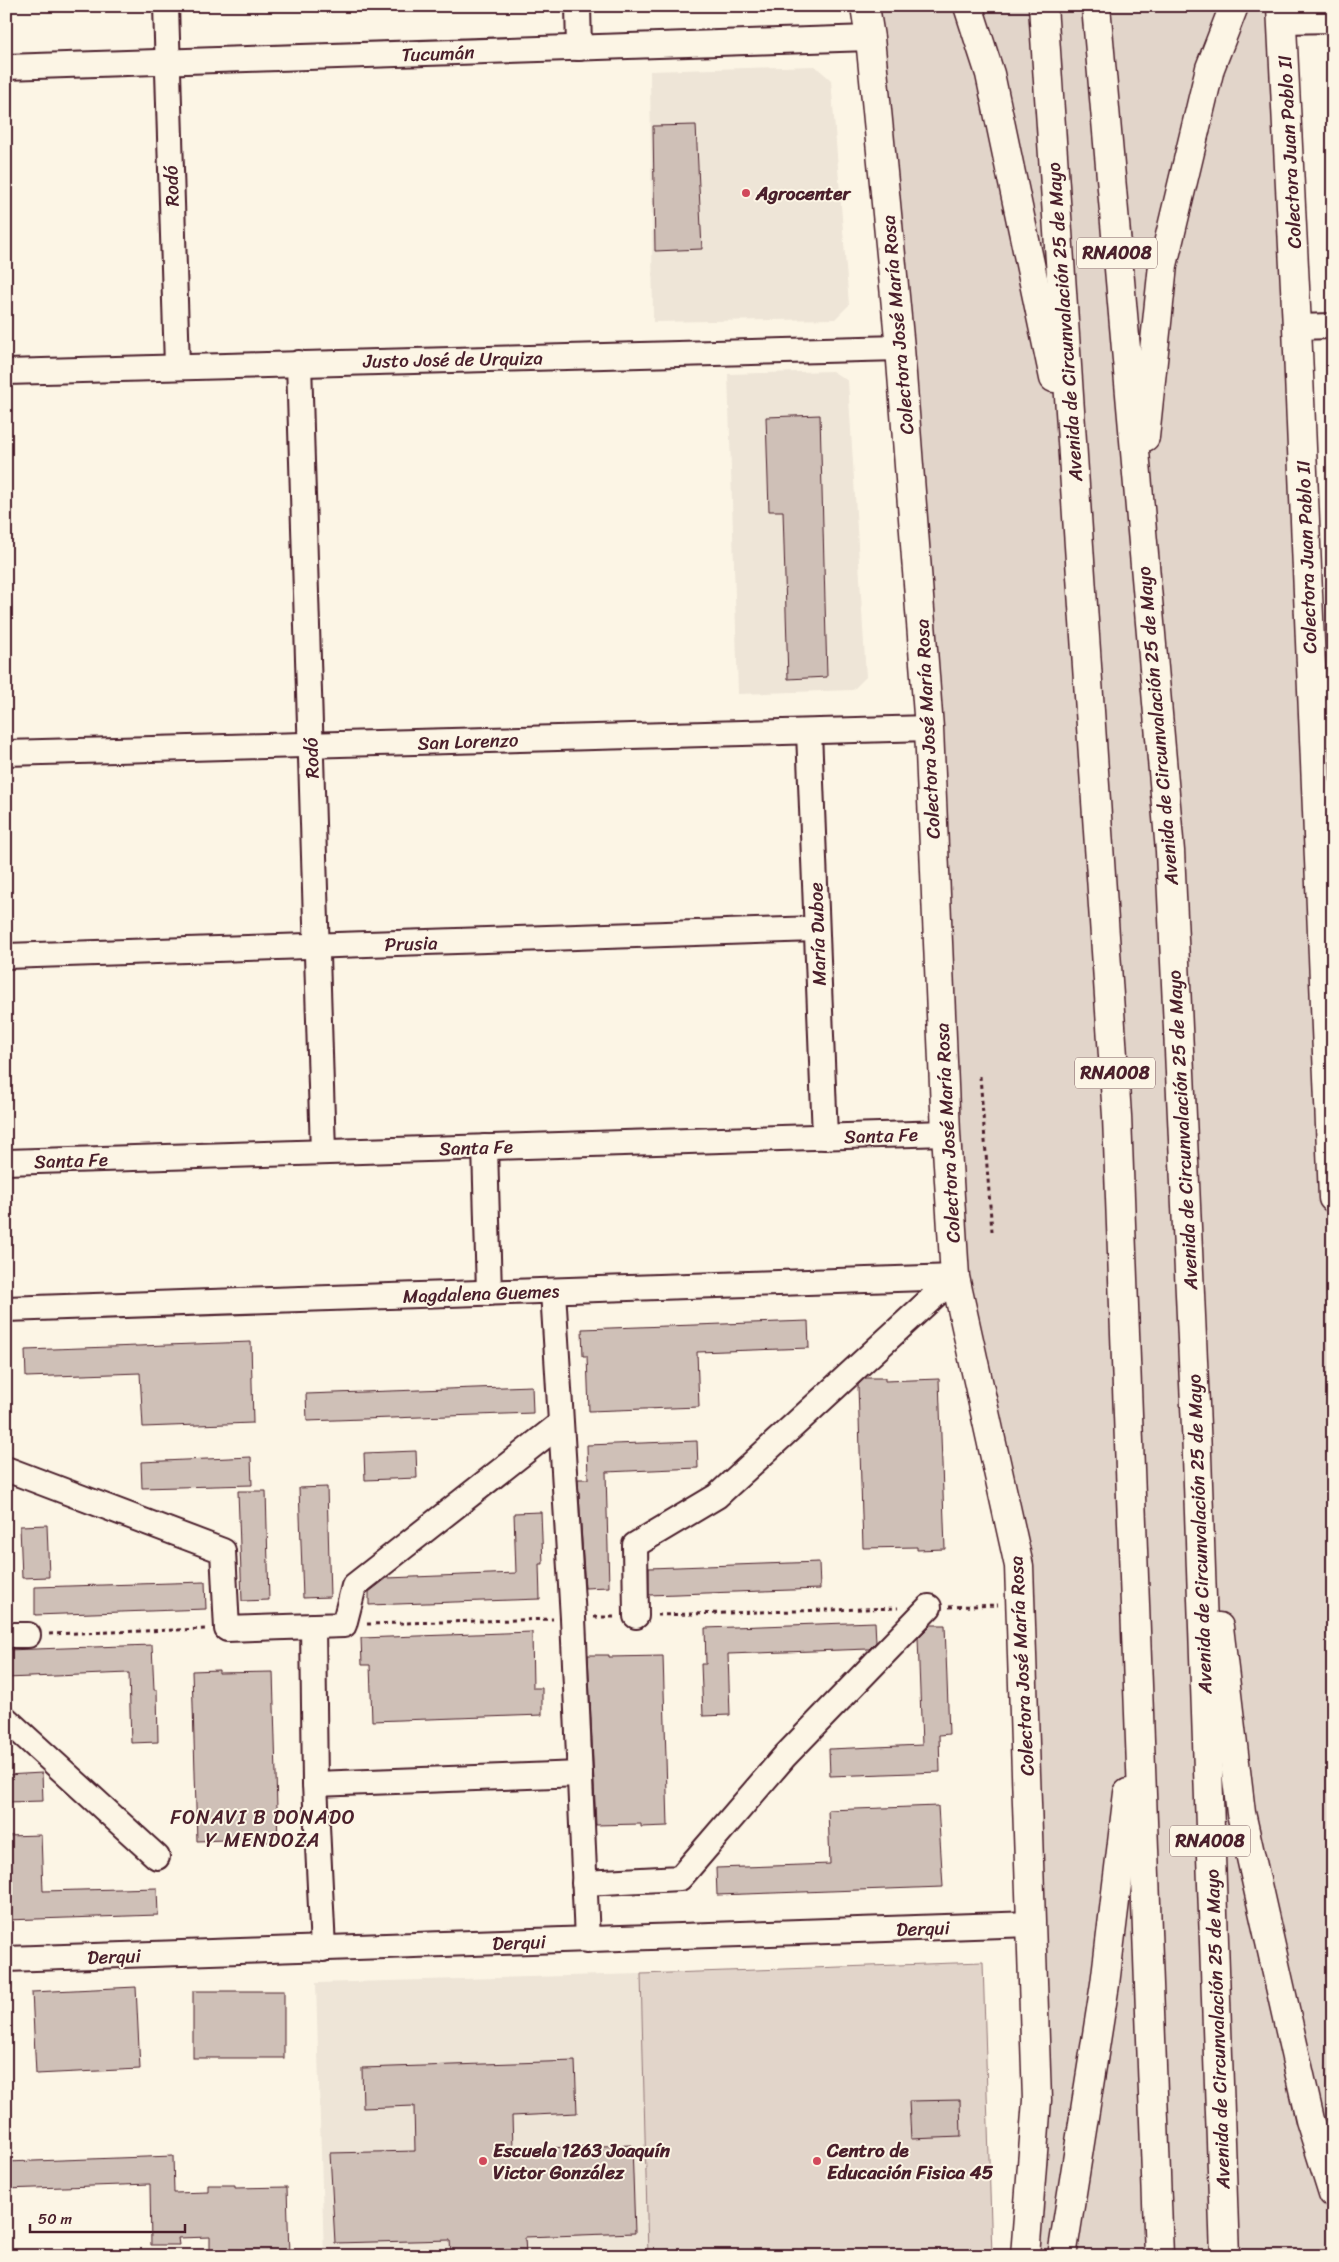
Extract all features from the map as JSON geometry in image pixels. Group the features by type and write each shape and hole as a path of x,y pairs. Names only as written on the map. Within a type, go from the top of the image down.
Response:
{"main road":[{"name":"Colectora José María Rosa","path":"865,6 870,38 900,348 929,728 946,1133 955,1277 1019,1566 1037,2100 1026,2256"},
{"path":"968,6 990,74 1074,474"},
{"name":"Avenida de Circunvalación 25 de Mayo","path":"1043,6 1117,1116 1159,2256"},
{"name":"Avenida de Circunvalación 25 de Mayo","path":"1096,6 1170,851 1196,1427 1225,2256"},
{"path":"1138,501 1163,265 1210,68 1234,6"},
{"name":"Colectora Juan Pablo II","path":"1282,14 1297,327 1323,711 1333,1198"},
{"path":"1196,1427 1241,1813 1310,2120 1333,2193"},
{"path":"1062,2256 1107,1965 1125,1822 1138,1672"}],"street":[{"name":"Rodó","path":"166,6 176,366"},
{"path":"578,6 579,48"},
{"path":"1282,14 1333,20"},
{"name":"Tucumán","path":"6,67 870,38"},
{"path":"1297,327 1333,326"},
{"name":"Justo José de Urquiza","path":"6,372 900,348"},
{"name":"Rodó","path":"299,363 323,1152"},
{"name":"San Lorenzo","path":"6,753 929,728"},
{"name":"María Duboe","path":"808,732 824,1137"},
{"name":"Prusia","path":"6,956 816,929"},
{"name":"Santa Fe","path":"6,1162 946,1133"},
{"path":"484,1147 489,1293"},
{"path":"636,1616 635,1545 717,1496 955,1277"},
{"name":"Magdalena Guemes","path":"6,1309 955,1277"},
{"path":"553,1290 573,1618 587,1940"},
{"path":"6,1469 223,1551 227,1628 344,1625 354,1586 560,1424"},
{"path":"584,1883 680,1878 784,1757 929,1608"},
{"path":"313,1626 315,1784 322,1949"},
{"path":"6,1719 157,1857"},
{"path":"315,1784 580,1774"},
{"name":"Derqui","path":"6,1959 1031,1924"}],"path":[{"path":"980,1076 992,1231"},
{"path":"344,1625 1020,1604"},
{"path":"17,1635 227,1628"}],"shaded area":[{"path":"695,6 813,6 812,8 695,11"},
{"path":"865,6 1281,6 1333,1198 1333,2256 1025,2256 1019,1566 955,1277"},
{"name":"Agrocenter","path":"815,66 831,80 849,305 835,319 653,322 650,71"},
{"path":"832,371 848,381 866,677 853,690 738,694 728,374"},
{"name":"Centro de Educación Fisica 45","path":"983,1962 992,2256 648,2256 641,1974"},
{"name":"Escuela 1263 Joaquín Victor González","path":"641,1974 648,2256 324,2256 316,1983"}],"building":[{"path":"696,125 702,249 655,251 653,126"},
{"path":"820,415 827,677 788,679 783,511 769,511 766,417"},
{"path":"808,1321 809,1348 697,1352 699,1407 589,1411 587,1356 583,1356 582,1329"},
{"path":"251,1342 253,1423 143,1427 140,1373 26,1377 25,1350"},
{"path":"865,1378 885,1378 885,1381 939,1379 945,1549 917,1550 917,1547 863,1548 858,1385"},
{"path":"532,1386 533,1413 307,1421 306,1394"},
{"path":"697,1441 698,1468 606,1472 609,1587 585,1588 578,1479 588,1479 587,1445"},
{"path":"416,1451 417,1478 365,1480 364,1453"},
{"path":"251,1457 252,1485 142,1488 141,1462"},
{"path":"327,1487 330,1597 303,1598 299,1488"},
{"path":"238,1491 266,1491 269,1600 242,1601"},
{"path":"541,1512 543,1564 539,1564 540,1599 369,1605 369,1592 387,1578 516,1573 514,1513"},
{"path":"47,1525 49,1577 22,1578 20,1526"},
{"path":"819,1562 820,1589 649,1595 649,1568"},
{"path":"205,1582 206,1609 35,1615 35,1587"},
{"path":"875,1622 876,1642 869,1649 728,1654 730,1715 703,1716 701,1664 706,1664 705,1628"},
{"path":"931,1625 945,1625 949,1734 939,1735 940,1772 830,1776 829,1749 922,1745 918,1638"},
{"path":"532,1632 533,1688 542,1688 542,1715 372,1721 370,1665 362,1665 361,1638"},
{"path":"152,1645 154,1690 157,1690 158,1742 131,1743 129,1673 6,1678 6,1650"},
{"path":"588,1655 609,1655 609,1657 663,1656 668,1826 641,1827 641,1824 596,1825"},
{"path":"219,1670 219,1673 273,1672 278,1842 251,1842 251,1839 197,1841 192,1671"},
{"path":"42,1773 43,1801 6,1802 6,1775"},
{"path":"938,1806 943,1887 717,1895 716,1868 830,1864 828,1810"},
{"path":"41,1835 43,1891 157,1888 158,1915 6,1920 6,1836"},
{"path":"136,1987 140,2069 36,2074 32,1992"},
{"path":"193,1991 284,1991 284,2058 193,2058"},
{"path":"575,2061 577,2113 512,2116 513,2149 632,2145 635,2233 525,2237 526,2256 451,2256 450,2240 335,2243 330,2153 415,2151 414,2106 363,2108 362,2068"},
{"path":"960,2100 961,2137 911,2139 909,2101"},
{"path":"173,2156 174,2193 208,2192 208,2185 235,2185 235,2188 287,2187 289,2256 210,2256 210,2237 178,2238 179,2245 151,2245 150,2184 6,2189 6,2162"}],"place":[{"name":"Agrocenter","path":"746,193"},
{"name":"Escuela 1263 Joaquín Victor González","path":"483,2161"},
{"name":"Centro de Educación Fisica 45","path":"817,2161"}],"district":[{"name":"FONAVI B DONADO Y MENDOZA","path":"263,1828"}]}
